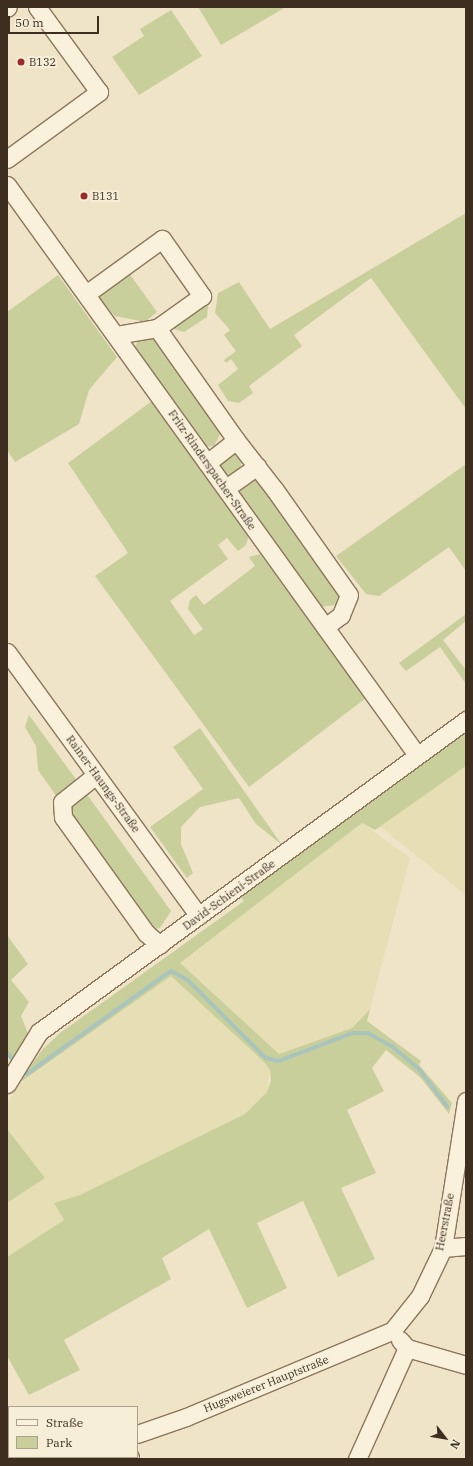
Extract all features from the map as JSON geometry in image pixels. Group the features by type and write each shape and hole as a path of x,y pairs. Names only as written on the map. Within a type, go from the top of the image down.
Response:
{"street":[{"path":"7,159 99,92 37,7"},
{"name":"Fritz-Rinderspacher-Straße","path":"7,185 417,755"},
{"path":"86,294 162,239 202,296 157,328 116,336"},
{"path":"157,328 236,440 349,595 341,615 325,627"},
{"path":"207,462 236,440"},
{"path":"226,488 256,466"},
{"name":"Rainer-Haungs-Straße","path":"7,652 199,916"},
{"name":"David-Schieni-Straße","path":"7,1084 40,1032 466,720"},
{"path":"96,775 62,802 63,817 146,933 160,945"},
{"name":"Heerstraße","path":"392,1331 420,1296 443,1248 466,1100"},
{"path":"443,1248 466,1246"},
{"path":"392,1331 407,1348 466,1365"},
{"name":"Hugsweierer Hauptstraße","path":"138,1434 359,1348 392,1331"},
{"path":"357,1459 407,1348"}],"shaded area":[{"path":"466,766 466,895 379,826"},
{"path":"362,823 410,858 370,1009 352,1028 279,1054 179,963"},
{"path":"171,976 263,1061 270,1070 267,1092 245,1114 80,1195 54,1203 64,1220 7,1257 7,1203 45,1178 7,1129 7,1103 21,1083"}],"green space":[{"path":"198,7 286,7 221,45"},
{"path":"171,10 202,56 139,95 112,57 144,36 140,29"},
{"path":"466,213 466,409 371,278 294,335 302,346 249,386 253,393 239,403 228,401 218,385 238,369 231,359 226,363 224,360 236,351 224,335 230,330 215,313 218,293 239,282 270,329"},
{"path":"129,273 157,312 145,322 115,316 96,297"},
{"path":"58,275 117,357 89,390 79,424 15,462 7,450 7,312"},
{"path":"209,296 207,317 184,332 171,328"},
{"path":"148,336 153,337 222,431 214,446 204,447 134,349 137,342"},
{"path":"152,401 249,535 246,545 238,551 227,538 218,545 228,559 170,601 194,635 203,629 188,609 190,600 196,595 204,605 255,566 249,557 260,554 366,698 249,787 95,576 128,553 68,463"},
{"path":"230,453 238,456 241,464 238,472 230,475 222,472 219,464 222,456"},
{"path":"466,464 466,571 449,547 379,596 366,594 336,556"},
{"path":"247,481 258,481 340,591 336,605 319,607 240,496 239,489"},
{"path":"466,614 466,621 443,640 466,670 466,684 440,647 406,671 399,663"},
{"path":"29,715 78,782 57,797 38,770 36,746 25,727"},
{"path":"200,728 282,845 256,824 239,798 200,807 181,827 181,844 193,873 187,878 150,827 203,789 173,747"},
{"path":"466,729 466,766 375,830 362,823 180,963 279,1054 352,1028 370,1009 367,1021 421,1061 419,1065 452,1103 449,1114 420,1077 386,1050 372,1068 384,1091 347,1110 376,1173 341,1188 375,1259 338,1277 303,1201 257,1223 287,1288 247,1308 209,1229 162,1258 171,1279 64,1340 80,1370 29,1395 7,1356 7,1257 64,1220 54,1203 80,1195 245,1114 267,1092 271,1080 270,1070 263,1061 171,976 21,1082 25,1074 42,1050 60,1033 244,901 238,894"},
{"path":"83,789 171,911 160,928 155,929 73,816 71,803"},
{"path":"7,935 28,964 11,980 29,1002 21,1016 29,1036 12,1063 7,1055"},
{"path":"7,1129 45,1178 7,1203"}],"waterway":[{"path":"27,1074 171,971 188,980 266,1058 279,1061 353,1033 368,1033 393,1047 420,1070 448,1107"},
{"path":"7,1052 13,1060"}],"place":[{"name":"B132","path":"21,62"},
{"name":"B131","path":"84,196"}]}
